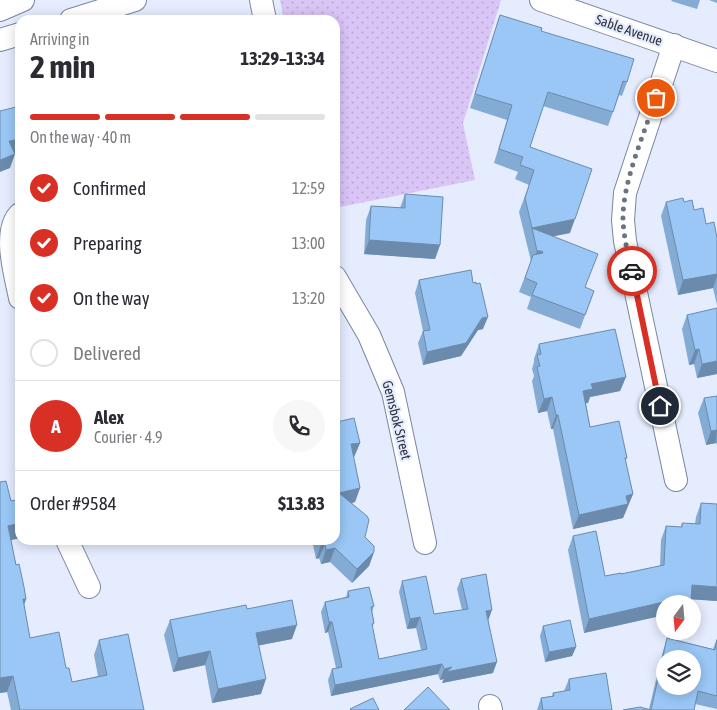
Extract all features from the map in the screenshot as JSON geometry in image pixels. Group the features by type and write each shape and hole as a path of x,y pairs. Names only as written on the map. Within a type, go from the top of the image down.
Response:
{"street":[{"path":"0,10 22,0"},
{"path":"81,12 135,0"},
{"path":"261,0 263,15"},
{"name":"Sable Avenue","path":"541,0 717,61"},
{"path":"0,40 15,36"},
{"path":"674,46 625,193 623,220 625,241 676,480"},
{"path":"15,222 12,230 11,247 15,270"},
{"name":"Gemsbok Street","path":"340,286 369,335 393,392 425,543"},
{"path":"69,545 89,587"}],"shaded area":[{"path":"280,0 501,0 463,123 475,180 340,207 340,15 283,15"}],"building":[{"path":"500,15 542,28 541,31 634,59 627,82 623,81 613,112 548,92 530,147 592,169 575,219 532,228 525,198 534,170 520,165 523,157 499,149 512,105 475,94"},
{"path":"15,107 15,140 9,141 15,154 0,160 0,111"},
{"path":"405,194 443,197 440,245 369,240 371,206 405,208"},
{"path":"683,198 684,202 692,200 694,210 703,208 706,224 714,222 717,238 717,274 683,280 666,202"},
{"path":"532,228 598,254 585,287 594,291 585,315 532,295 537,283 525,278 533,255 543,253 542,251 537,251"},
{"path":"471,270 473,283 480,283 488,317 482,318 466,343 427,352 423,331 430,330 419,280"},
{"path":"717,308 717,361 702,364 699,349 695,350 687,315"},
{"path":"615,329 626,377 591,384 593,389 583,391 590,427 619,421 633,494 626,496 628,504 579,515 558,415 556,415 552,397 544,399 537,367 540,366 537,355 541,354 539,344"},
{"path":"717,396 717,430 711,431 704,398"},
{"path":"354,418 360,443 351,444 360,488 340,493 340,421"},
{"path":"6,481 11,501 15,500 15,524 8,526 16,565 19,564 24,587 26,599 23,599 30,638 59,632 66,668 69,668 72,682 107,675 99,640 128,634 144,710 20,710 13,676 0,678 0,482"},
{"path":"340,494 367,516 369,520 365,537 374,546 374,552 357,569 335,548 326,550 325,545 340,545"},
{"path":"701,503 717,504 717,587 692,585 691,595 656,595 656,604 589,619 573,536 596,531 605,576 664,565 666,526 682,527 682,523 700,524"},
{"path":"486,574 492,610 486,611 497,662 446,672 452,667 444,669 442,664 335,685 332,669 342,667 332,622 329,622 325,602 349,597 348,591 369,587 374,606 371,607 374,623 372,624 379,659 427,649 420,617 410,619 402,581 426,576 434,614 468,609 461,579"},
{"path":"292,600 297,625 256,633 266,679 218,689 210,651 178,658 170,620 246,605 247,609"},
{"path":"570,620 576,647 549,652 543,626"},
{"path":"667,640 675,640 715,650 717,640 717,696 701,692 701,650 664,650"},
{"path":"606,673 612,710 543,710 541,698 554,696 553,693 570,690 569,679"},
{"path":"428,687 450,710 404,710"},
{"path":"656,688 656,695 697,695 694,710 651,710"},
{"path":"373,698 379,710 350,709"},
{"path":"640,707 651,710 623,710"}],"way so far":[{"path":"632,271 625,241 623,220 625,193 656,98"}],"route":[{"path":"632,271 660,406"}]}
